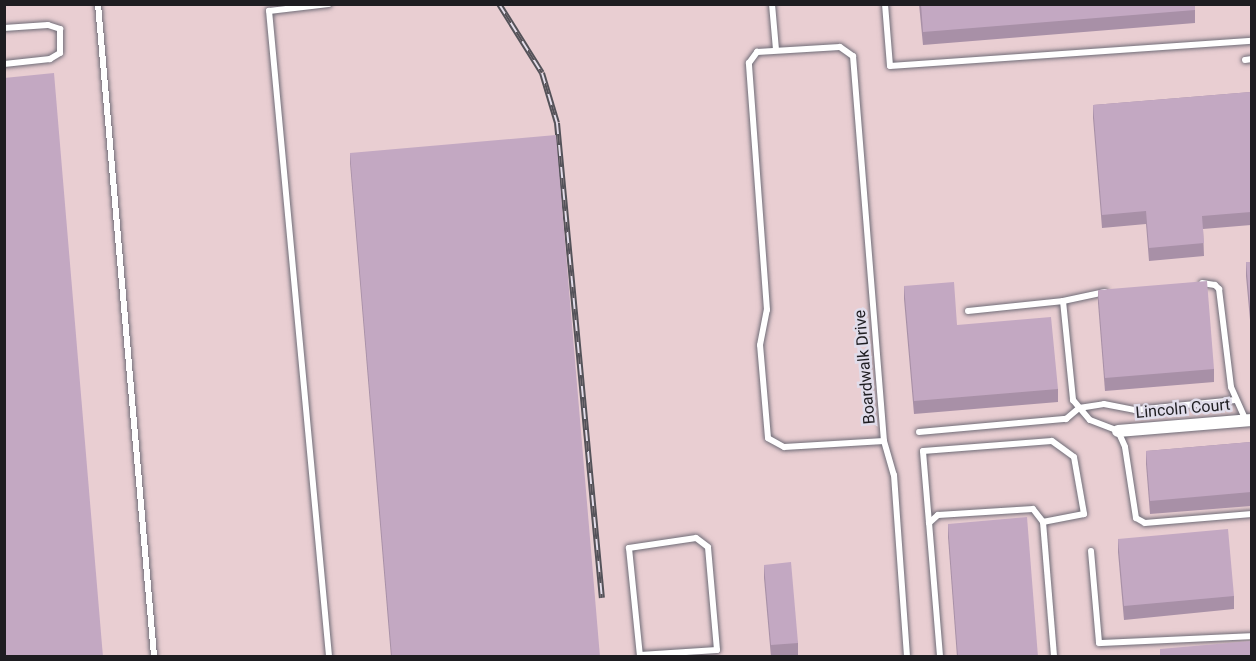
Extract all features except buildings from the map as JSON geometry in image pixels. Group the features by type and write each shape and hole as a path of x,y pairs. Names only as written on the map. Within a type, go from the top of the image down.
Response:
{"street":[{"name":"Lincoln Court","path":"1118,431 1249,420"}],"lane":[{"path":"98,4 154,657"},
{"path":"329,4 269,10 329,657"},
{"path":"772,4 776,50"},
{"path":"885,4 890,66 1251,41"},
{"path":"4,28 48,25 60,29 60,53 50,59 4,64"},
{"name":"Boardwalk Drive","path":"884,441 784,447 768,438 760,345 767,310 749,63 757,52 840,46 853,56 884,441 894,475 907,657"},
{"path":"1196,284 1215,285 1219,289 1231,387 1236,400 1249,420"},
{"path":"968,311 1063,301 1114,291"},
{"path":"1063,301 1073,400 1090,420 1118,431 1125,447 1132,512 1136,518 1145,523 1251,514"},
{"path":"919,432 1066,418 1079,408 1104,405 1135,410 1236,400"},
{"path":"940,657 923,451 1052,441 1074,457 1084,514 1043,522"},
{"path":"929,523 938,515 1033,509 1043,522 1054,657"},
{"path":"696,538 708,547 717,650 640,656 630,548 696,538"},
{"path":"1091,551 1099,643 1251,636"}],"shaded area":[{"path":"5,5 1251,5 1251,656 5,656"}],"railway":[{"path":"499,4 542,73 557,123 602,598"}]}
